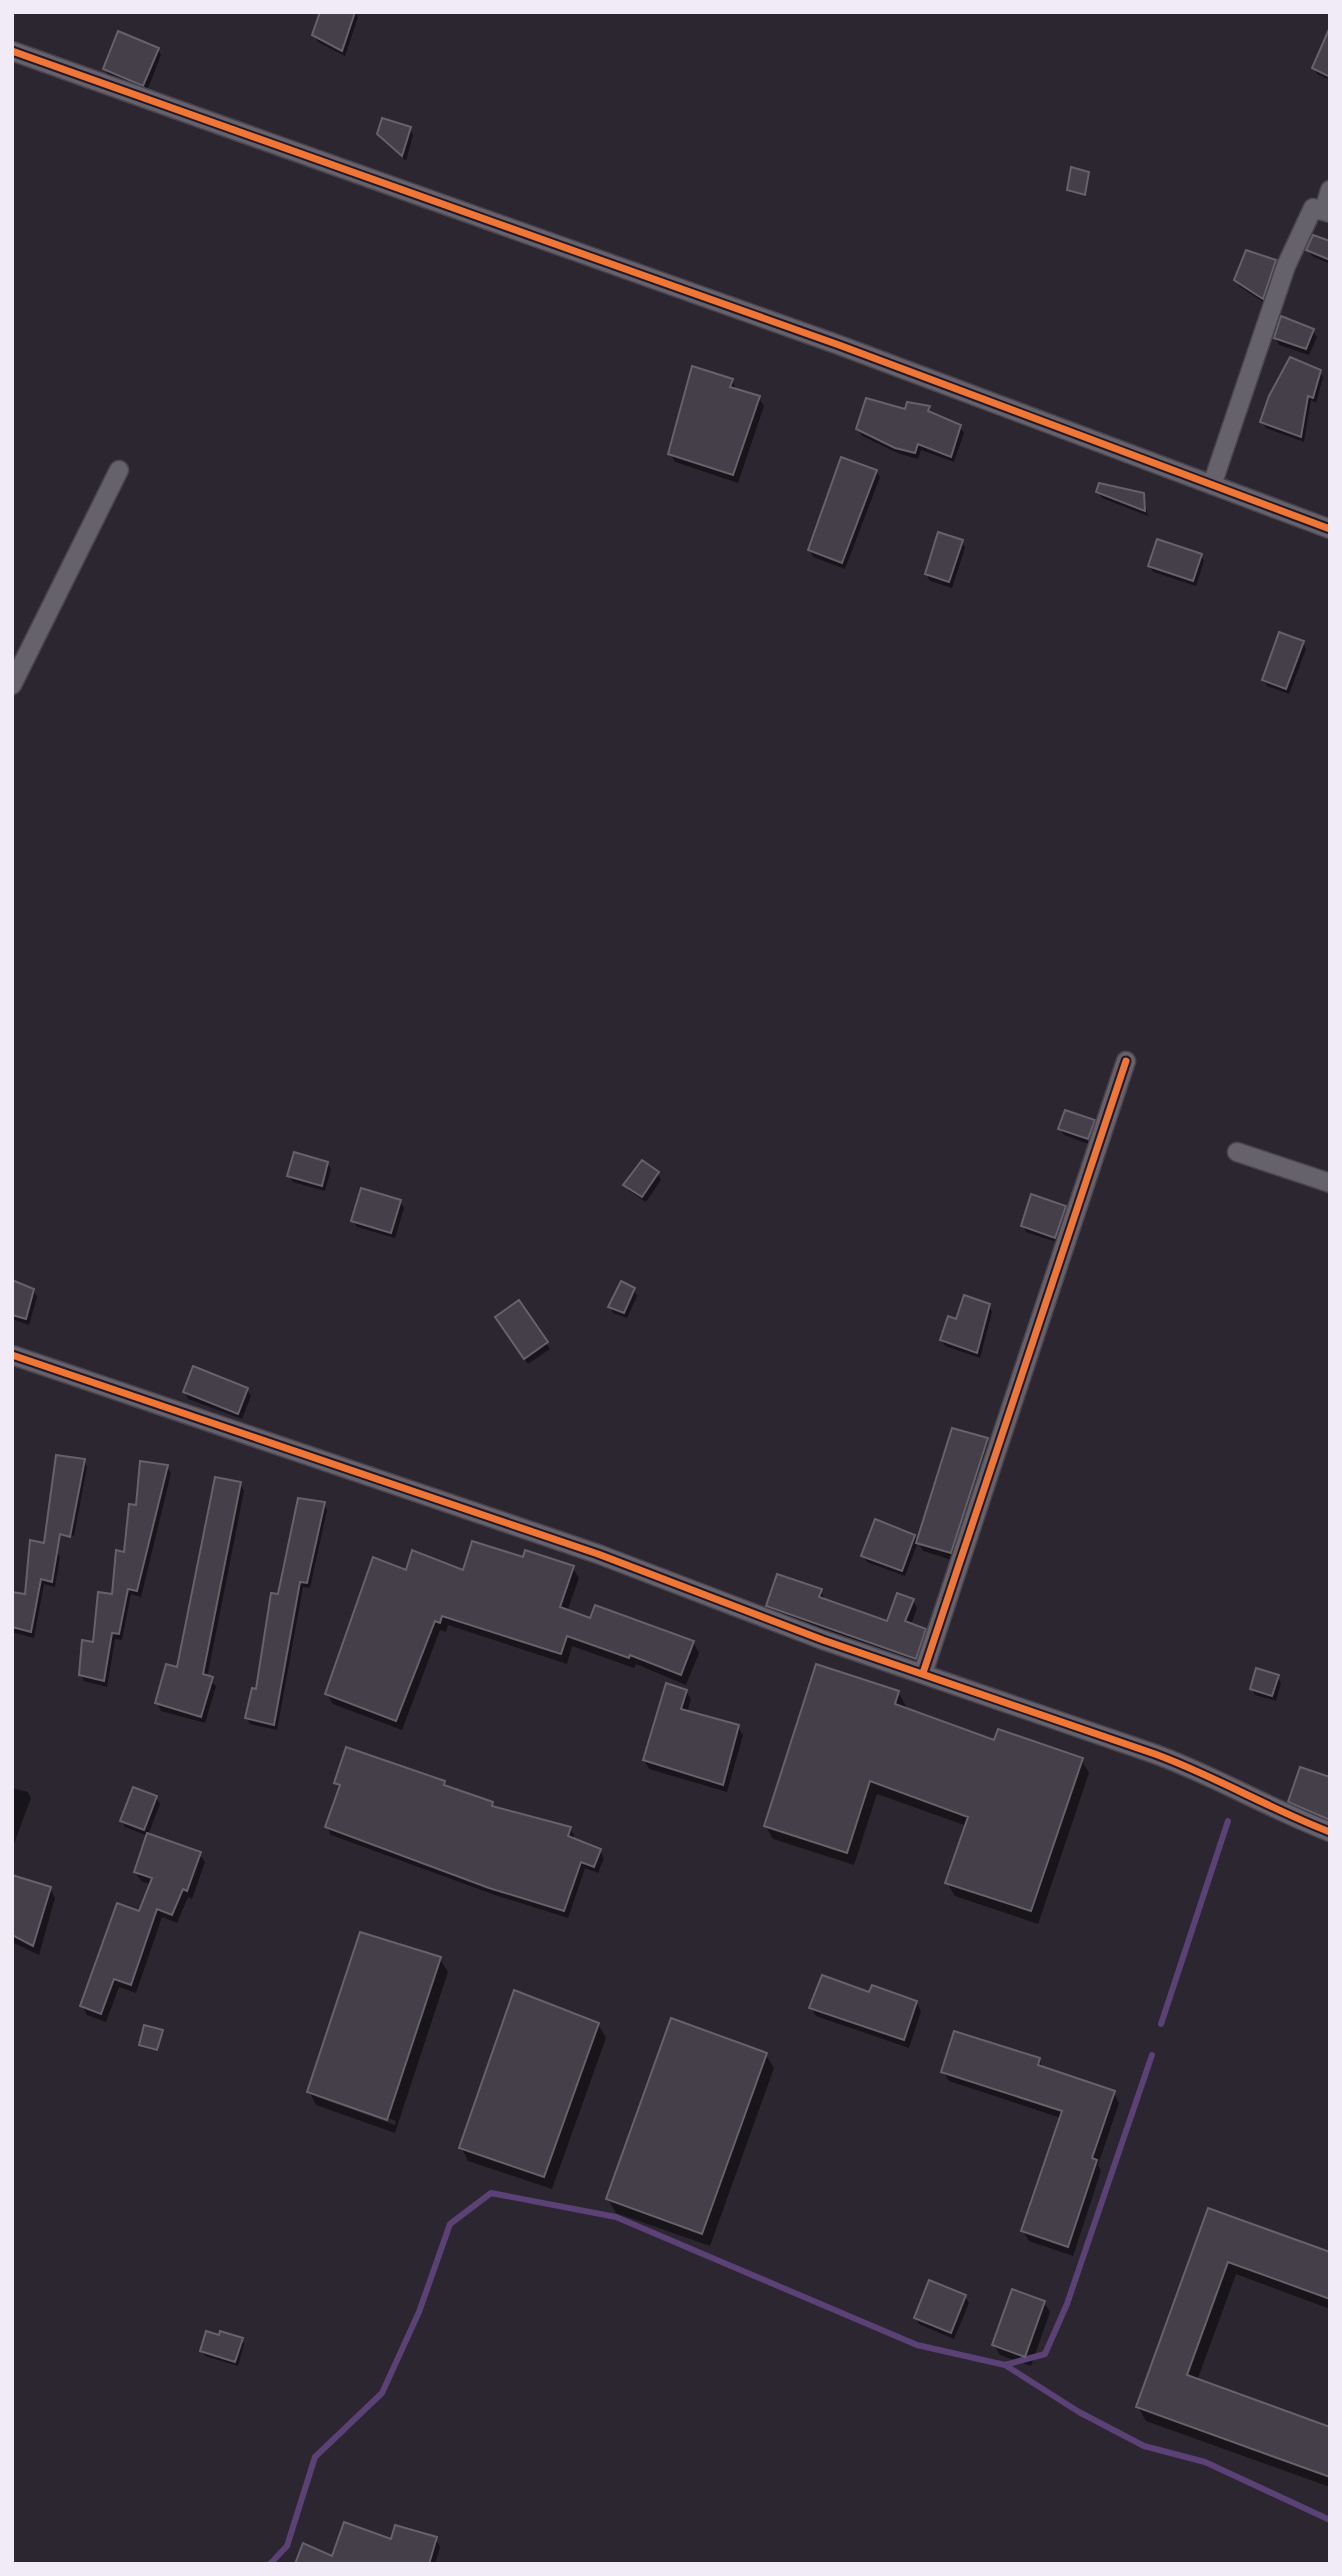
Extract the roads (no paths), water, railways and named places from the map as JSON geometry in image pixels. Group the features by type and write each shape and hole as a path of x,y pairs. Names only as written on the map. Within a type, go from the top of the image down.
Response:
{"street":[{"path":"12,51 826,340 1330,529"},
{"path":"1212,485 1286,266 1312,208 1327,212 1330,190"},
{"path":"12,685 119,470"},
{"path":"923,1673 1126,1061"},
{"path":"1237,1152 1330,1183"},
{"path":"12,1355 598,1554 823,1640 1205,1773 1254,1800 1330,1832"}],"waterway":[{"path":"1161,2024 1228,1821"},
{"path":"270,2564 287,2546 315,2457 382,2393 419,2312 450,2224 491,2193 616,2217 917,2345 1005,2365 1045,2354 1067,2304 1152,2055"},
{"path":"1005,2365 1079,2412 1144,2446 1205,2462 1330,2520"}]}
